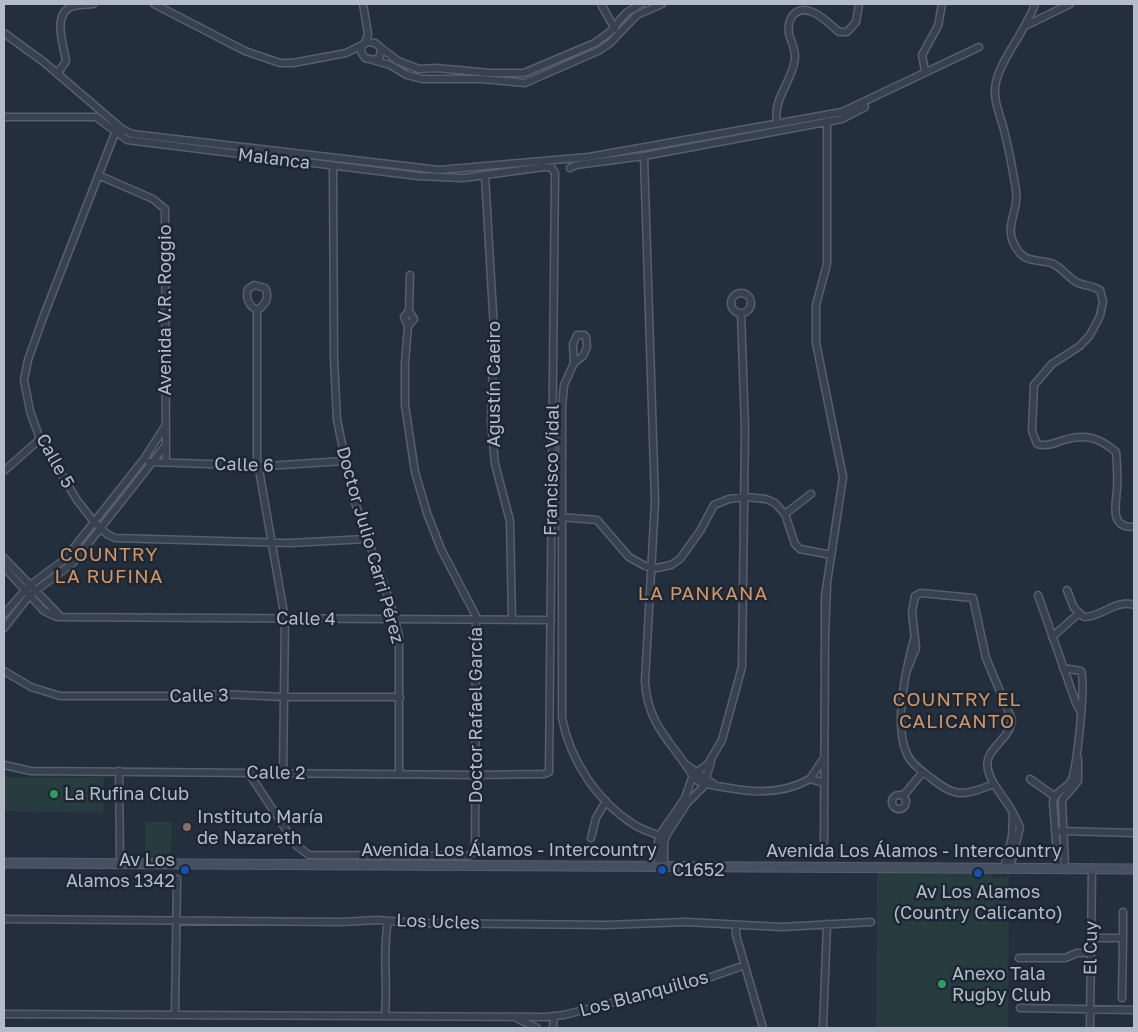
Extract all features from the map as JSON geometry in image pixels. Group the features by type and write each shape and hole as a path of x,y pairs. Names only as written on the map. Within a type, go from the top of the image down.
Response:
{"main road":[{"name":"Avenida Los Álamos - Intercountry","path":"4,863 1134,869"}],"street":[{"path":"58,73 66,62 60,23 63,13 70,7 93,4"},
{"path":"154,4 245,51 280,63 293,63 346,53 370,42 398,61 419,69 436,68 521,74 595,43 614,27 626,13 641,4"},
{"path":"363,4 368,34 360,52 365,58"},
{"path":"601,4 614,27 620,33"},
{"path":"346,53 390,65 408,75 434,80 482,79 522,84 598,51 620,33 637,15 662,4"},
{"path":"777,122 776,114 779,99 790,76 795,59 788,28 792,16 801,8 812,8 823,14 839,32 847,32 856,22 859,4"},
{"path":"925,71 922,55 938,26 942,4"},
{"path":"1035,4 1027,25 996,80 994,95 1017,191 1017,202 1011,218 1013,242 1020,254 1028,259 1058,266 1078,283 1090,285 1100,290 1103,302 1100,316 1090,335 1080,346 1052,364 1038,378 1034,385 1032,431 1037,444 1044,446 1066,439 1087,437 1100,439 1116,452 1118,468 1115,512 1120,524 1126,527 1134,527"},
{"path":"1027,25 1070,4"},
{"path":"367,25 379,47 380,57 373,60"},
{"path":"4,33 58,73 122,129 132,134 439,170 596,156 777,122 842,112 979,47"},
{"path":"538,67 542,75"},
{"path":"570,168 576,165 644,156 845,118 865,107"},
{"name":"Malanca","path":"4,117 96,116 126,140 436,178 485,176 552,168"},
{"path":"824,842 827,584 843,472 837,453 817,351 816,306 827,264 827,121"},
{"name":"Calle 5","path":"115,133 25,369 27,398 40,438 71,491 99,528 111,536 121,538 272,542 366,539"},
{"path":"644,156 655,502 645,689 650,706 662,736 685,764 705,781 715,784 740,791 763,792 782,790 810,779 824,757"},
{"name":"Doctor Julio Carri Pérez","path":"333,166 334,377 337,420 345,462 366,539 395,618 400,642 400,774"},
{"name":"Francisco Vidal","path":"549,772 555,173 552,168"},
{"name":"Avenida V.R. Roggio","path":"98,174 153,199 164,209 166,462"},
{"name":"Agustín Caeiro","path":"485,176 494,330 491,422 495,464 510,521 512,620"},
{"name":"Doctor Rafael García","path":"248,772 297,846 309,856 468,856 474,854 476,848 477,621 476,614 434,533 414,472 405,405 405,363 408,326 404,317 409,311 410,275"},
{"path":"258,310 258,466 285,618 283,773"},
{"path":"663,837 705,781 712,759 724,735 743,662 745,497 741,313"},
{"path":"574,362 563,392 561,517 562,718 575,757 591,784 606,801 633,824 663,837"},
{"path":"4,614 26,588 64,560 144,459 165,427"},
{"path":"4,471 40,438"},
{"path":"4,628 32,593 73,563 165,446"},
{"name":"Calle 6","path":"144,459 151,462 258,466 345,462"},
{"path":"785,514 811,494"},
{"path":"561,517 597,520 629,557 652,568 671,565 680,559 716,503 745,497 769,499 778,505 785,514 795,544 800,550 831,555"},
{"name":"Calle 4","path":"4,558 26,588"},
{"name":"Calle 4","path":"4,566 32,593 48,613 62,617 551,620"},
{"path":"1067,590 1078,614 1084,617 1093,616 1119,605 1134,605"},
{"path":"994,784 970,793 952,793 910,760 904,742 903,692 914,638 912,608 918,594 970,597 975,600 986,658 1012,720 1010,730 989,754 987,769 994,784 1012,811 1020,830 1007,868"},
{"path":"1038,594 1080,711"},
{"path":"1052,637 1078,614"},
{"path":"1054,796 1071,782 1077,753 1080,711 1082,672 1063,668"},
{"name":"Calle 3","path":"4,671 31,687 60,696 222,694 284,697 400,697"},
{"path":"1061,868 1064,831 1063,798 1080,778 1077,753"},
{"path":"661,867 663,837 685,798 695,774 712,759"},
{"name":"Calle 2","path":"4,765 31,771 476,775 544,774 549,772"},
{"path":"119,771 120,864"},
{"path":"903,796 923,772"},
{"path":"810,779 824,783"},
{"path":"1030,779 1054,796"},
{"path":"1054,796 1061,868"},
{"path":"592,838 596,818 606,801"},
{"path":"1056,831 1134,833"},
{"name":"El Cuy","path":"1090,1028 1092,868"},
{"path":"175,1014 177,879"},
{"path":"1122,998 1123,912"},
{"name":"Los Ucles","path":"4,919 388,921 606,925 679,922 782,927 871,922"},
{"path":"385,1015 387,987 384,945 388,921"},
{"path":"823,1028 827,924"},
{"path":"736,925 736,935 763,1028"},
{"path":"1091,938 1123,938"},
{"path":"1019,958 1065,958 1077,953 1091,953"},
{"name":"Los Blanquillos","path":"4,1014 554,1017 711,977 745,965"},
{"path":"1020,1008 1134,1010"},
{"name":"Los Blanquillos","path":"512,1017 536,1028"},
{"path":"553,1028 554,1017"}],"green space":[{"name":"La Rufina Club","path":"4,774 8,777 104,777 103,813 4,811"},
{"path":"145,822 172,822 171,858 145,858"},
{"name":"Anexo Tala Rugby Club","path":"877,870 989,870 993,878 1007,877 1007,871 1009,871 1008,1028 876,1028"}],"place":[{"name":"La Rufina Club","path":"54,794"},
{"name":"Instituto María de Nazareth","path":"187,827"},
{"name":"Av Los Alamos 1342","path":"185,870"},
{"name":"C1652","path":"662,870"},
{"name":"Av Los Alamos (Country Calicanto)","path":"978,873"},
{"name":"Anexo Tala Rugby Club","path":"942,984"}],"district":[{"name":"COUNTRY LA RUFINA","path":"109,566"},
{"name":"LA PANKANA","path":"703,594"},
{"name":"COUNTRY EL CALICANTO","path":"957,711"}]}
